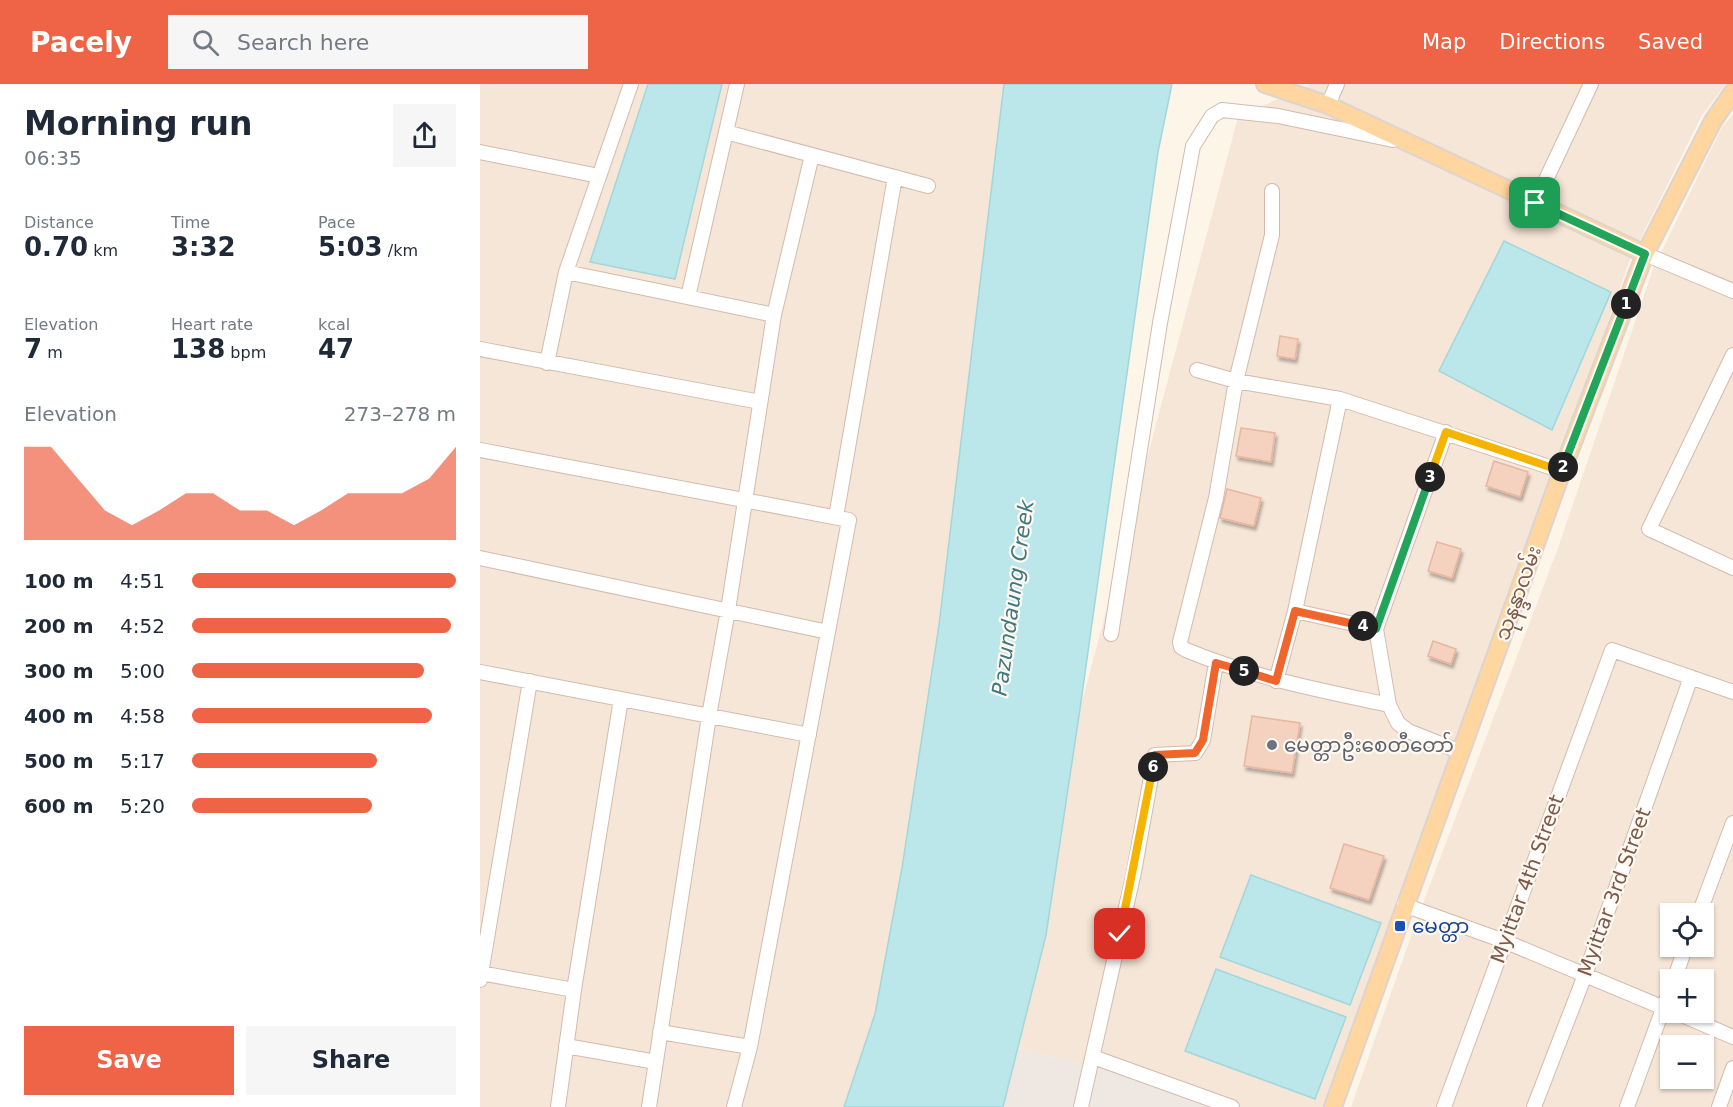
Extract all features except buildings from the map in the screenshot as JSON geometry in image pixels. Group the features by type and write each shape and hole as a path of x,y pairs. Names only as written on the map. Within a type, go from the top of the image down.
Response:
{"main road":[{"path":"1264,84 1324,104 1645,254"},
{"name":"သုနန္ဒာလမ်း","path":"1333,1107 1562,471 1645,254 1713,121 1733,92"}],"street":[{"path":"688,297 737,84"},
{"path":"1324,104 1337,84"},
{"path":"1535,203 1590,84"},
{"path":"547,363 566,272 600,176 627,85"},
{"path":"1111,634 1160,323 1193,146 1212,116 1222,110 1278,116 1410,144"},
{"path":"726,132 928,186"},
{"path":"480,152 600,176"},
{"path":"649,1107 774,315 812,155"},
{"path":"734,1107 750,1047 828,632 895,177"},
{"path":"1272,191 1272,235 1236,381 1216,498 1180,642 1181,647 1216,663 1276,681 1389,705"},
{"path":"1645,254 1733,291"},
{"path":"566,272 774,315"},
{"path":"480,349 760,402"},
{"path":"1732,565 1649,530 1733,355"},
{"path":"1197,370 1236,381 1340,399 1562,471"},
{"path":"1276,681 1295,611 1340,399"},
{"path":"1446,432 1376,629 1389,705 1402,728 1461,752"},
{"path":"480,450 843,518"},
{"path":"480,558 828,632"},
{"path":"1295,611 1376,629"},
{"name":"Myittar 4th Street","path":"1444,1107 1612,651 1690,677"},
{"path":"1081,1107 1134,872 1155,755 1195,753 1203,740 1216,663"},
{"path":"480,672 809,735"},
{"path":"1690,677 1733,692"},
{"name":"Myittar 3rd Street","path":"1534,1107 1585,975 1690,677"},
{"path":"530,681 480,975 574,990"},
{"path":"558,1107 574,990 621,699"},
{"path":"1703,903 1733,823"},
{"path":"1404,905 1504,941 1660,1006"},
{"path":"1627,1107 1664,1023"},
{"path":"1700,1023 1733,1037"},
{"path":"660,1032 750,1047"},
{"path":"566,1046 656,1062"},
{"path":"1093,1057 1226,1106"},
{"path":"1719,1107 1733,1068"}],"shaded area":[{"path":"480,84 1004,84 939,625 902,868 875,1014 844,1107 480,1107"},
{"path":"1311,84 1726,84 1702,115 1629,262 1331,1107 1219,1107 1173,1087 1018,1048 1046,935 1080,709 1238,117"},
{"path":"1733,114 1733,1107 1351,1107 1417,919 1558,548 1653,269 1722,127"},
{"path":"1018,1048 1173,1087 1219,1107 1003,1107"}],"water":[{"path":"648,84 722,84 675,279 590,262"},
{"name":"Pazundaung Creek","path":"1004,84 1172,84 1158,152 1046,935 1003,1107 844,1107 875,1014 902,868 939,625"},
{"path":"1504,241 1611,292 1552,430 1439,371"},
{"path":"1251,875 1381,923 1350,1005 1220,957"},
{"path":"1216,969 1346,1017 1315,1099 1185,1051"}],"place":[{"name":"မေတ္တာဦးစေတီတော်","path":"1272,745"},
{"name":"မေတ္တာ","path":"1400,926"}],"route":[{"path":"1120,934 1134,872 1155,755 1195,753 1203,740 1216,663 1276,681 1295,611 1376,629 1446,432 1562,471 1645,254 1535,203"}]}
